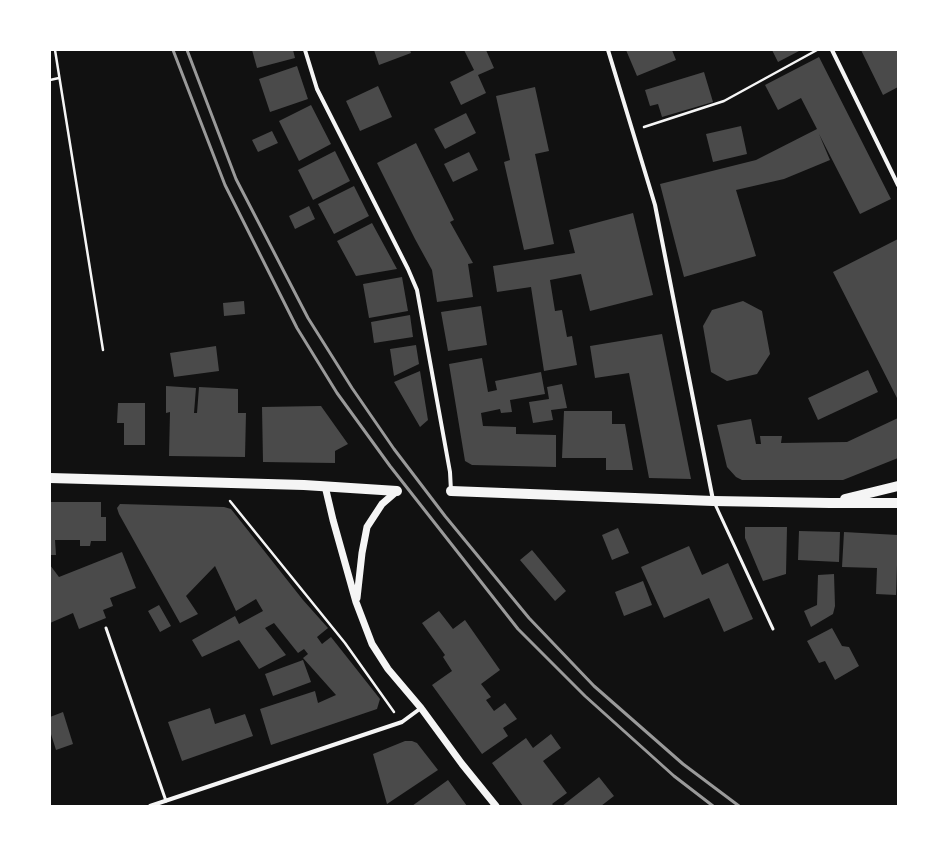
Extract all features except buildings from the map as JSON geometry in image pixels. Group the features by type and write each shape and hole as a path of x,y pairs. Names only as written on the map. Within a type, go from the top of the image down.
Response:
{"main road":[{"path":"50,478 325,486 397,491"},
{"path":"830,503 898,486"},
{"path":"451,491 713,501 898,503"}],"street":[{"path":"305,50 317,89 408,269 417,290 450,472 451,491"},
{"path":"608,50 655,205 713,501"},
{"path":"832,50 898,185"},
{"path":"325,486 356,602 372,644 388,669 422,708 462,764 496,806"},
{"path":"356,602 367,527 382,504 397,491"},
{"path":"150,806 402,722 422,708"}],"lane":[{"path":"713,501 773,628"},
{"path":"106,628 166,801"}],"path":[{"path":"54,50 103,350"},
{"path":"632,130 724,101 817,50"},
{"path":"50,80 59,78"},
{"path":"230,501 345,644 402,722"}],"railway":[{"path":"173,50 225,185 297,328 337,393 390,466 518,629 585,696 674,776 713,806"},
{"path":"187,50 236,179 308,318 352,388 394,449 445,516 529,618 594,686 683,764 739,806"}]}
